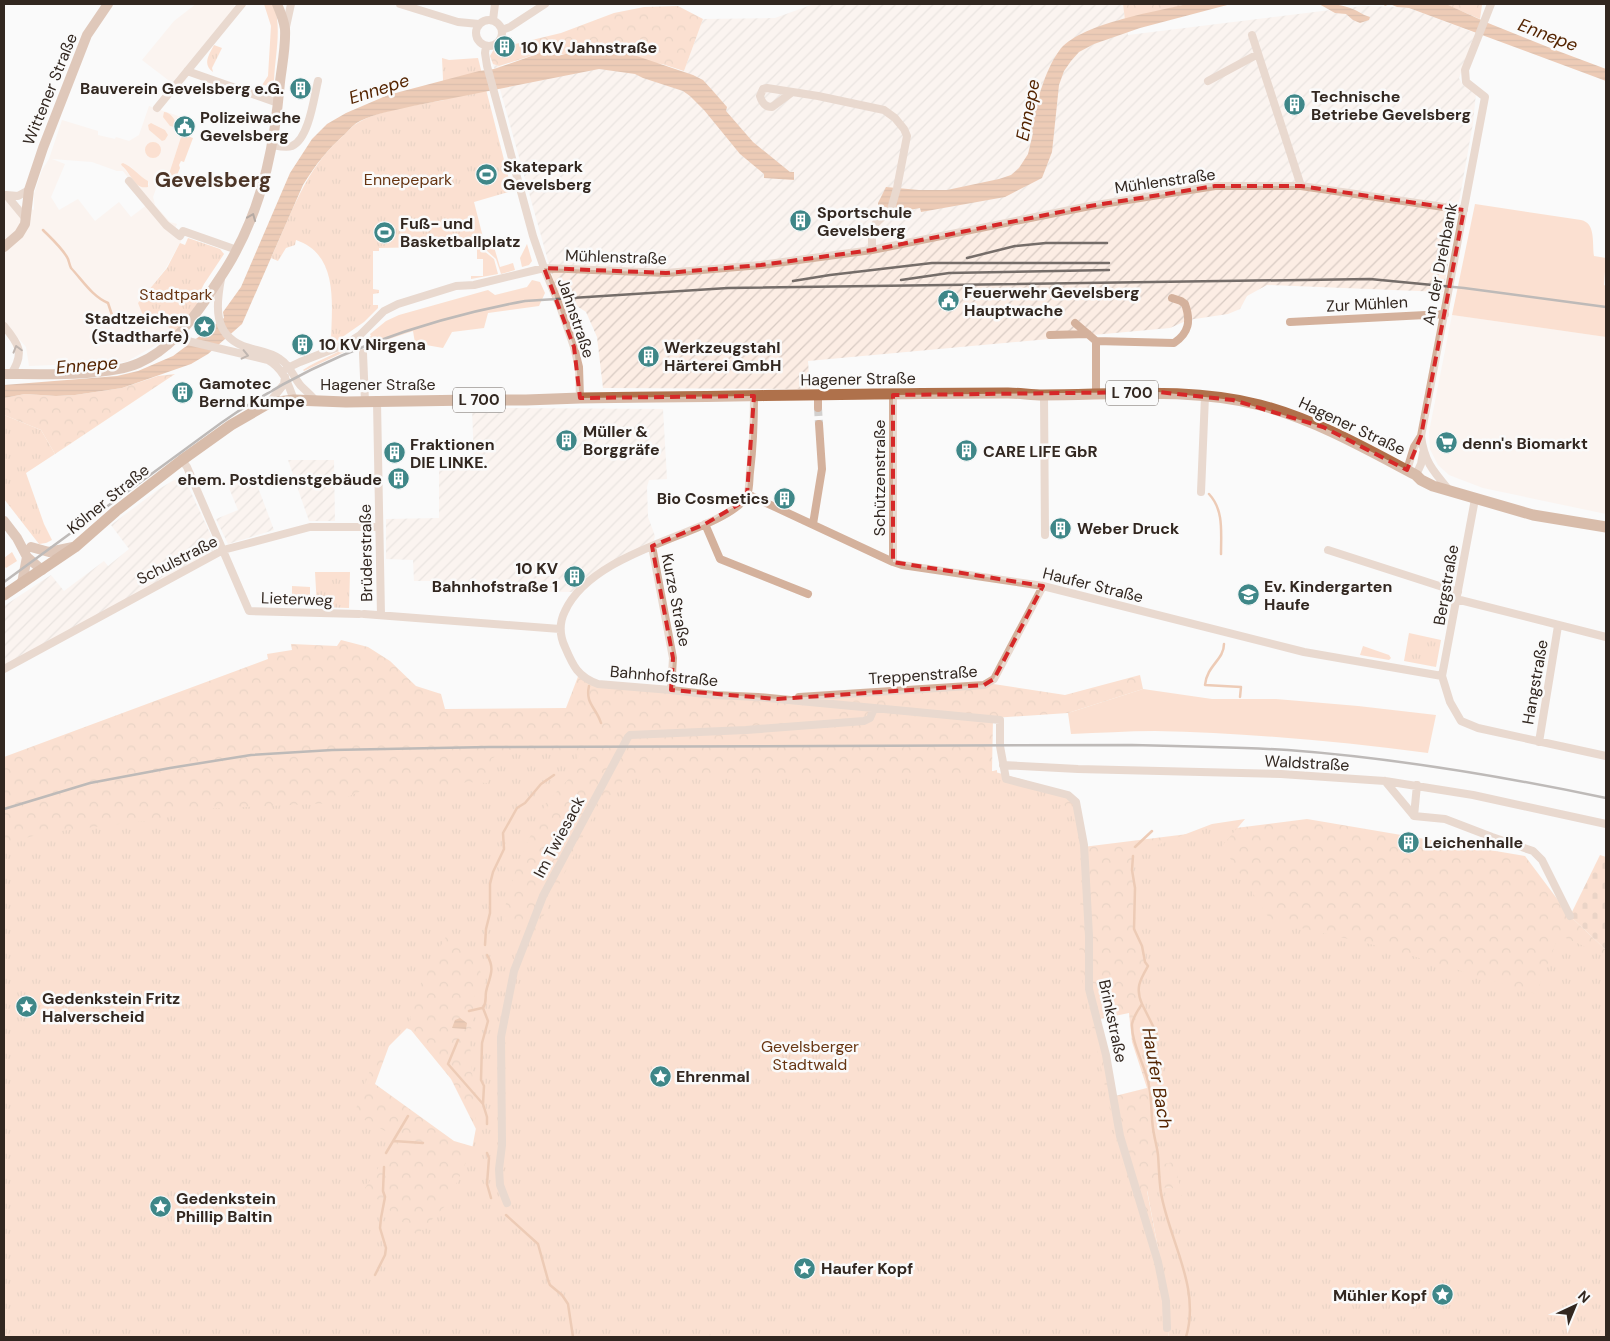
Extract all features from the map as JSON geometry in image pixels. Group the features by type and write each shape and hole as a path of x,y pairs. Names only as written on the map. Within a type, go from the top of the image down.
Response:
{"main road":[{"name":"Wittener Straße","path":"27,220 29,190 43,148 87,35 108,4"},
{"path":"7,374 78,373 117,369 138,364 155,355 189,324 237,250 256,206 272,146 278,103 285,28 277,4"},
{"path":"4,247 18,234 27,220"},
{"name":"Hagener Straße","path":"230,425 269,404 294,400 371,402 893,394 1012,393 1044,395 1158,392 1205,396 1260,405 1308,421 1339,435 1411,472 1426,483 1533,515 1606,528"},
{"name":"Kölner Straße","path":"4,595 75,547 116,511 230,425"},
{"path":"4,521 29,552 38,557 42,570"},
{"path":"29,552 48,552 75,547"},
{"path":"22,583 29,552"}],"street":[{"path":"157,108 242,4"},
{"path":"285,28 292,4"},
{"path":"400,4 458,22 479,24 483,21 493,20 497,22 502,30 501,39 495,45 486,46 458,22"},
{"path":"493,20 496,4"},
{"path":"502,30 510,27 545,4"},
{"name":"An der Drehbank","path":"1411,472 1421,464 1423,452 1421,436 1485,97 1466,82 1465,70 1491,4"},
{"path":"476,36 479,24"},
{"path":"1252,35 1301,186"},
{"name":"Jahnstraße","path":"486,46 487,66 533,236 576,354 579,367 580,398"},
{"path":"1208,81 1258,54"},
{"path":"187,71 278,103"},
{"path":"272,146 290,147 295,145 305,133 318,81"},
{"path":"791,93 818,96 884,110 895,118 904,129 907,136 897,188 891,209 876,223 872,230 872,250"},
{"path":"129,181 166,225 180,236 183,231 237,250"},
{"name":"Mühlenstraße","path":"283,374 289,366 346,344 360,335 384,311 398,304 456,286 474,285 544,268 666,273 761,266 872,250 1090,206 1215,186 1301,186 1464,210"},
{"path":"5,195 18,196 29,190"},
{"path":"5,195 27,220"},
{"path":"222,275 217,303 217,316 231,338 245,346 271,353 289,366 296,378 315,400"},
{"path":"1075,323 1096,341 1174,343 1186,333 1188,324 1185,304 1172,298"},
{"name":"Zur Mühlen","path":"1290,322 1444,314"},
{"path":"4,326 17,346 20,356 17,365 7,374"},
{"path":"1050,335 1088,334"},
{"path":"175,338 268,360 283,374 294,400"},
{"path":"1096,341 1096,393"},
{"name":"Brüderstraße","path":"363,353 371,402 379,527 381,615 560,629"},
{"path":"269,404 284,384 283,374"},
{"name":"Schützenstraße","path":"893,394 893,562"},
{"path":"1044,395 1044,535"},
{"path":"560,629 568,605 578,592 596,575 652,546 705,524 733,510 741,503 747,494 754,442 754,396"},
{"path":"818,396 818,408"},
{"path":"1201,492 1205,396"},
{"path":"813,524 822,470 819,424"},
{"name":"An der Drehbank","path":"1411,472 1414,447 1421,436"},
{"name":"An der Drehbank","path":"1423,452 1449,490"},
{"name":"Lieterweg","path":"182,460 187,467 249,611 381,615"},
{"name":"Haufer Straße","path":"747,494 893,562 912,567 1043,586 1304,652 1442,676"},
{"name":"Bergstraße","path":"1442,676 1475,499"},
{"path":"705,524 720,558 808,594"},
{"name":"Schulstraße","path":"4,669 223,550 310,527 379,527"},
{"name":"Kurze Straße","path":"652,546 673,658 671,690"},
{"path":"1328,550 1457,596 1558,626 1606,637"},
{"name":"Treppenstraße","path":"777,699 984,685 994,679 1043,586"},
{"name":"Hangstraße","path":"1539,742 1558,626"},
{"name":"Bahnhofstraße","path":"560,629 562,642 579,674 589,681 598,684 1000,720 1002,765"},
{"path":"1442,676 1450,702 1462,721 1478,728 1606,756"},
{"name":"Im Twiesack","path":"507,1204 500,1184 499,1169 502,1145 501,1038 514,972 543,896 628,737 630,735 746,730 864,721 870,718 874,709"},
{"name":"Waldstraße","path":"1002,765 1281,774 1385,781 1482,796 1606,824"},
{"name":"Brinkstraße","path":"1002,765 1006,778 1068,795 1076,802 1084,845 1089,936 1089,989 1106,1055 1120,1136 1158,1262 1166,1301 1167,1328"},
{"path":"1385,781 1414,816 1445,819 1532,851 1542,860 1570,916"},
{"path":"1414,816 1417,785"}],"highlighted area":[{"path":"1215,186 1301,186 1464,210 1421,436 1407,470 1323,427 1233,400 1158,392 893,395 893,562 1043,586 994,679 984,685 777,699 671,690 673,658 652,546 705,524 741,503 747,494 754,396 580,398 574,347 544,268 666,273 761,265 872,250 1090,206"}],"shaded area":[{"path":"196,4 232,4 235,7 172,83 142,60 174,21"},
{"path":"814,4 1123,4 1128,35 1363,6 1397,7 1409,8 1475,33 1459,78 1463,85 1476,93 1473,123 1443,292 1267,285 1247,296 1240,309 1228,314 1188,320 1170,328 808,361 810,389 603,388 597,337 586,312 557,293 493,64 499,66 684,71 703,19 775,18"},
{"path":"1187,4 1231,4 1140,28 1094,44 1079,52 1071,61 1064,71 1059,85 1052,152 1042,178 1005,197 921,212 920,208 909,210 878,206 886,187 947,190 1011,175 1019,168 1028,154 1033,133 1028,126 1045,78 1059,51 1082,33 1099,26"},
{"path":"1319,4 1344,6 1370,17 1369,20 1360,23 1346,14 1335,13"},
{"path":"1390,4 1446,4 1488,23 1606,69 1606,81 1409,8"},
{"path":"604,45 703,80 727,107 726,111 753,142 790,172 794,172 794,180 764,178 764,174 740,154 690,96 683,91 635,74 599,69 380,114 366,118 354,125 327,152 313,170 303,185 242,324 208,354 191,364 122,388 75,395 25,394 4,398 4,385 117,376 138,371 173,356 224,318 223,312 241,287 290,173 312,139 327,124 346,113 388,95 479,71 494,69 540,53 544,56 554,54 557,56"},
{"path":"149,106 184,118 177,132 182,134 168,177 161,175 153,197 155,205 170,222 177,224 174,231 182,239 166,268 144,296 147,317 176,331 170,337 126,362 29,366 26,347 4,322 4,200 34,210 34,194 42,170 49,159 62,120 98,131 98,135 115,139 116,137 129,141 139,135","holes":["153,124 165,130 168,135 165,140 161,140 149,130","52,159 92,162 117,171 123,171 149,205 131,217 119,202 95,221 78,199 59,210 51,197 65,164","123,163 131,167 138,175 148,181 149,185 144,187 138,186 122,166"]},
{"path":"1452,315 1606,337 1606,514 1483,488 1449,475 1438,465 1430,449 1429,432"},
{"path":"472,409 663,409 667,479 649,480 647,487 648,517 655,536 652,546 618,562 578,592 442,591 442,581 414,581 413,560 386,559 386,519 439,518 439,460 474,460"},
{"path":"288,460 334,460 335,521 309,521"},
{"path":"253,474 274,530 228,544 216,519 238,510 227,483"},
{"path":"180,479 187,484 217,548 65,635 4,665 4,606 51,575 64,591 104,561 108,566 129,549 111,525 159,489 174,480"},
{"path":"460,1018 467,1023 466,1029 452,1028 455,1020"}],"green space":[{"path":"264,4 274,4 278,23 274,81 271,86 262,85 268,76 271,26"},
{"path":"1123,4 1187,4 1125,20"},
{"path":"1445,4 1482,5 1480,19"},
{"path":"678,6 703,19 684,71 662,64 561,54 557,56 553,54 544,56 540,53 499,66 493,64 490,56 494,49 561,33 614,13 644,7"},
{"path":"214,45 222,48 212,68 213,72 207,63"},
{"name":"Ennepepark","path":"442,58 449,60 478,58 512,191 474,202 486,249 481,246 379,248 379,251 373,251 373,289 379,290 379,293 373,294 373,305 378,305 378,308 364,322 331,345 332,300 327,270 320,258 310,247 296,240 295,245 286,248 278,261 271,258 292,209 318,163 352,127 379,114 444,100"},
{"path":"164,112 173,118 176,124 174,127 170,126 163,117"},
{"path":"151,123 165,130 168,135 165,140 162,141 149,130 148,125"},
{"path":"182,134 193,138 184,162 181,161 179,165 180,168 175,180 168,177"},
{"path":"153,142 159,144 161,150 159,156 153,158 147,156 145,150 147,144"},
{"path":"123,163 148,181 148,187 136,184 122,166 121,164"},
{"path":"1475,204 1581,220 1589,225 1592,234 1594,256 1606,258 1604,285 1606,286 1606,337 1452,315"},
{"name":"Stadtpark","path":"188,238 220,249 224,254 204,284 197,305 176,331 150,318 144,318 138,303 167,268 182,239 180,243 185,245"},
{"path":"527,244 532,261 529,265 522,267 520,258"},
{"path":"477,247 494,259 498,274 471,279 471,276 483,276 483,259 477,259"},
{"path":"494,247 500,267 513,263 515,270 501,274 496,259 485,249"},
{"path":"532,280 540,282 545,293 539,306 488,313 484,328 452,332 443,348 415,343 413,331 368,346 365,341 371,336 370,334 386,321 399,315 488,290 495,295 527,287"},
{"path":"357,341 361,344 303,370 344,349"},
{"path":"175,374 55,454 41,430 4,415 4,398 25,394 75,395 122,388 158,376"},
{"path":"4,415 41,430 55,454 26,473 44,524 52,540 46,543 39,544 4,499"},
{"path":"12,552 17,561 6,568 4,566 4,558"},
{"path":"315,572 350,572 349,608 317,607"},
{"path":"292,586 310,587 310,598 292,597"},
{"path":"1409,633 1441,640 1436,667 1404,661"},
{"name":"Gevelsberger Stadtwald","path":"341,640 368,647 390,661 416,686 441,694 445,709 566,708 579,674 589,681 777,699 987,683 1065,695 1140,675 1143,689 1068,713 993,718 992,771 1069,793 1074,803 1083,847 1307,819 1525,856 1570,916 1606,950 1606,1337 1216,1337 1171,1187 1147,1191 1168,1301 1170,1327 1168,1337 4,1337 4,757 268,659 267,654 292,650 291,644 337,646","holes":["1129,1013 1132,1042 1147,1088 1115,1096 1100,1019","397,1024 411,1030 451,1079 481,1139 478,1148 454,1141 375,1084"]},
{"path":"1363,646 1389,655 1391,658 1389,660 1360,655"},
{"path":"1143,689 1212,699 1276,699 1436,715 1428,753 1326,741 1224,734 1155,731 1071,734 1068,713"},
{"name":"Gevelsberger Stadtwald","path":"506,750 576,751 578,769 546,803 519,860 507,897 503,921 517,930 536,931 604,794 613,796 627,774 982,774 997,770 997,779 1052,791 1073,815 1080,846 1079,964 1120,1157 1138,1207 1155,1269 1162,1305 1161,1337 729,1337 713,1333 704,1337 4,1337 4,844 44,833 161,819 181,810 333,803 380,783 453,789 466,782 488,783 491,759","holes":["447,935 470,954 486,981 474,997 470,1043 476,1128 472,1149 447,1204 417,1235 365,1188 398,1138 354,1114 379,1046 387,1048 407,1028 423,977"]},
{"path":"1245,819 1222,846 1271,921 1387,948 1536,994 1559,935 1606,956 1606,1337 1168,1337 1170,1327 1168,1301 1147,1190 1171,1187 1182,1196 1174,1162 1158,1165 1150,1088 1134,1042 1133,1024 1144,1006 1140,982 1146,968 1144,947 1137,935 1132,910 1135,890 1132,857 1136,842 1152,847 1212,824"},
{"path":"1600,855 1606,857 1606,950 1570,916"}],"waterway":[{"path":"43,230 62,250 68,258 71,268 88,288 108,303 112,315 118,323"},
{"name":"Haufer Bach","path":"1209,494 1214,500 1219,514 1221,554"},
{"name":"Haufer Bach","path":"1224,644 1221,654 1206,678 1205,685 1241,687 1240,697"},
{"path":"589,686 588,697 601,723"},
{"path":"485,945 490,913 490,884 493,872 504,849 503,833 517,808 525,803 541,784 554,775"},
{"name":"Haufer Bach","path":"1135,847 1152,831"},
{"name":"Haufer Bach","path":"1133,856 1132,870 1135,888 1134,929 1148,966 1139,984 1142,1004 1133,1019 1132,1031 1150,1091 1161,1193 1187,1282 1190,1300 1190,1319 1186,1337"},
{"path":"487,955 490,960 491,969 483,1008 488,1021 482,1043 481,1080 484,1086 483,1104 487,1124"},
{"path":"1142,1004 1157,1034"},
{"path":"469,1011 482,1008"},
{"path":"458,1040 448,1064 483,1104"},
{"path":"386,1153 408,1116"},
{"path":"394,1141 423,1143"},
{"path":"487,1153 489,1158 487,1184 491,1198"},
{"path":"375,1275 385,1255 386,1248 380,1228 385,1197 383,1191 384,1167"},
{"path":"506,1215 538,1244 550,1285 562,1295 568,1304 573,1337"}],"tunnel":[{"path":"818,408 819,424"}],"railway":[{"path":"967,258 1015,246 1046,243 1107,243"},
{"path":"793,281 932,263 1109,263"},
{"path":"901,280 949,273 1109,270"},
{"path":"4,582 221,423 256,400 292,380 328,362 405,332 484,309 525,301 728,288 1370,279 1464,288 1606,307"},
{"path":"4,809 90,783 251,755 332,750 489,747 1132,745 1268,749 1328,753 1408,763 1527,782 1606,798"}],"place":[{"name":"10 KV Jahnstraße","path":"505,47"},
{"name":"Bauverein Gevelsberg e.G.","path":"300,88"},
{"name":"Technische Betriebe Gevelsberg","path":"1295,105"},
{"name":"Polizeiwache Gevelsberg","path":"184,126"},
{"name":"Skatepark Gevelsberg","path":"487,175"},
{"name":"Sportschule Gevelsberg","path":"801,221"},
{"name":"Fuß- und Basketballplatz","path":"384,232"},
{"name":"Feuerwehr Gevelsberg Hauptwache","path":"948,301"},
{"name":"Stadtzeichen (Stadtharfe)","path":"205,327"},
{"name":"10 KV Nirgena","path":"303,344"},
{"name":"Werkzeugstahl Härterei GmbH","path":"648,356"},
{"name":"Gamotec Bernd Kumpe","path":"183,392"},
{"name":"Müller & Borggräfe","path":"567,440"},
{"name":"denn's Biomarkt","path":"1446,443"},
{"name":"CARE LIFE GbR","path":"967,451"},
{"name":"Fraktionen DIE LINKE.","path":"394,453"},
{"name":"ehem. Postdienstgebäude","path":"398,479"},
{"name":"Bio Cosmetics","path":"785,498"},
{"name":"Weber Druck","path":"1061,528"},
{"name":"10 KV Bahnhofstraße 1","path":"574,577"},
{"name":"Ev. Kindergarten Haufe","path":"1248,595"},
{"name":"Leichenhalle","path":"1408,842"},
{"name":"Gedenkstein Fritz Halverscheid","path":"26,1007"},
{"name":"Ehrenmal","path":"660,1076"},
{"name":"Gedenkstein Phillip Baltin","path":"160,1207"},
{"name":"Haufer Kopf","path":"805,1268"},
{"name":"Mühler Kopf","path":"1443,1295"}],"district":[{"name":"Gevelsberg","path":"213,180"}],"water label":[{"name":"Ennepe","path":"1548,35"},
{"name":"Ennepe","path":"379,89"},
{"name":"Ennepe","path":"1028,110"},
{"name":"Ennepe","path":"87,365"}]}
